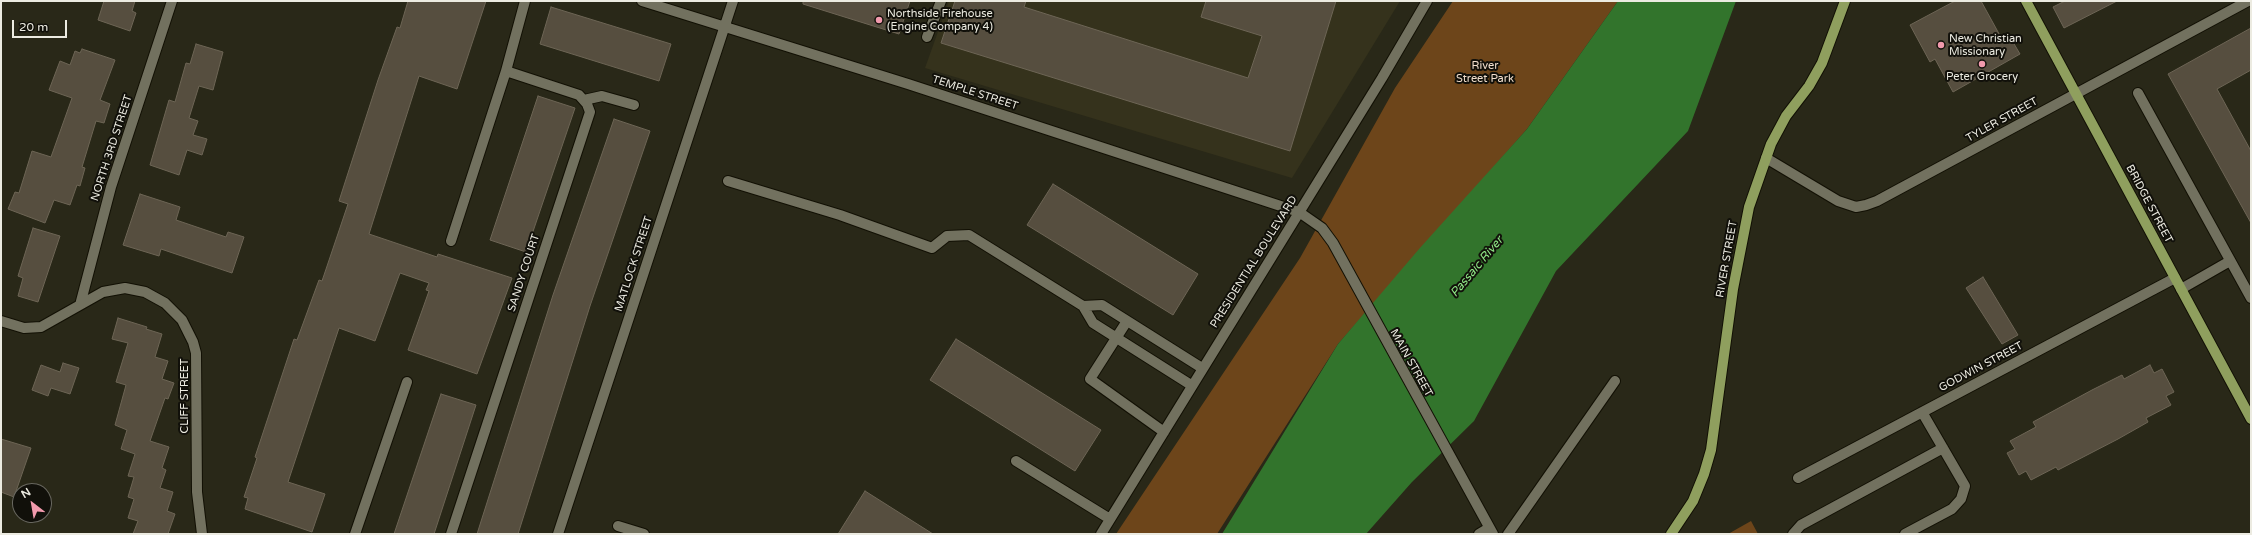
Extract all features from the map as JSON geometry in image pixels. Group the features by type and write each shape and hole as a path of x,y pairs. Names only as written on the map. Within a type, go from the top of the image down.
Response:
{"main road":[{"name":"RIVER STREET","path":"1671,534 1693,501 1704,474 1709,456 1742,238 1749,207 1771,144 1786,116 1809,86 1822,63 1845,1"},
{"name":"BRIDGE STREET","path":"2026,1 2249,413"}],"street":[{"name":"NORTH 3RD STREET","path":"80,305 111,187 172,1"},
{"path":"451,241 506,71 525,1"},
{"name":"TEMPLE STREET","path":"642,1 908,84 1299,212"},
{"name":"MATLOCK STREET","path":"558,534 733,1"},
{"path":"927,36 941,1"},
{"name":"PRESIDENTIAL BOULEVARD","path":"1101,534 1427,1"},
{"name":"TYLER STREET","path":"1766,158 1838,201 1856,207 1866,205 1877,201 2076,93 2235,4 2248,1"},
{"path":"506,71 579,95 584,100 602,96 634,105"},
{"path":"2138,93 2251,298"},
{"name":"SANDY COURT","path":"451,534 590,112 584,100"},
{"path":"728,181 840,215 932,248 947,236 968,235 1083,306 1093,323 1191,386"},
{"name":"MAIN STREET","path":"1299,212 1322,228 1491,531"},
{"path":"2181,289 2230,261"},
{"name":"GODWIN STREET","path":"1798,478 2175,278"},
{"name":"CLIFF STREET","path":"1,321 24,328 41,327 51,323 103,292 125,288 135,289 165,303 182,320 193,342 196,353 197,492 202,534"},
{"path":"1083,306 1102,305 1202,368"},
{"path":"1127,321 1090,380 1164,432"},
{"path":"355,534 407,382"},
{"path":"1508,534 1615,382"},
{"path":"1905,534 1952,509 1961,499 1965,486 1922,412"},
{"path":"1793,534 1801,525 1943,448"},
{"path":"1016,461 1110,519"},
{"path":"618,526 644,534"},
{"path":"1479,534 1491,531"}],"shaded area":[{"path":"949,1 1400,1 1292,178 925,68"}],"green space":[{"name":"River Street Park","path":"1453,1 1618,1 1527,129 1338,344 1217,534 1116,534 1300,258 1395,88"},
{"path":"1751,521 1758,534 1728,534"}],"water":[{"name":"Passaic River","path":"1618,1 1736,1 1688,131 1556,271 1474,421 1412,482 1366,534 1222,534 1338,344 1419,249 1527,129"}],"building":[{"path":"104,1 135,1 132,11 136,13 130,31 98,20"},
{"path":"408,1 486,1 457,89 419,76 369,234 437,257 438,254 512,278 477,374 408,350 429,291 426,290 429,283 400,273 375,341 339,328 288,482 325,494 312,532 245,509 248,498 244,497 257,458 255,457 294,339 297,340 319,280 322,281 348,204 339,201 378,80 397,27 400,28"},
{"name":"Northside Firehouse (Engine Company 4)","path":"803,1 910,1 899,34 803,4"},
{"path":"955,1 1026,1 1024,7 1248,78 1262,36 1201,17 1206,1 1336,1 1290,151 941,43"},
{"path":"1955,1 1981,1 2003,41 2010,37 2020,54 1953,92 1935,59 1930,62 1910,25"},
{"path":"2065,1 2117,1 2064,28 2053,7"},
{"path":"551,7 671,44 659,81 540,44"},
{"path":"2251,28 2251,70 2217,89 2251,151 2251,223 2168,74"},
{"path":"196,44 223,52 213,90 199,86 189,118 198,121 193,135 207,139 202,155 187,150 179,175 150,165 169,100 175,102 186,63 190,64"},
{"path":"82,49 115,60 100,100 110,104 104,123 96,121 82,167 85,168 80,186 77,185 70,205 54,200 45,223 8,209 15,192 19,193 32,151 51,157 72,98 49,90 60,61 70,65 75,51 80,53"},
{"path":"538,96 575,108 526,252 490,240"},
{"path":"614,119 650,131 590,306 518,534 477,534 553,295"},
{"path":"1053,184 1198,274 1173,315 1027,225"},
{"path":"140,194 180,207 176,220 226,237 228,232 244,237 232,273 161,249 159,256 123,245"},
{"path":"33,228 60,236 38,302 18,296 23,278 18,276"},
{"path":"1983,277 2018,335 2002,344 1966,288"},
{"path":"118,318 147,327 146,329 162,334 155,357 168,361 162,379 174,383 168,399 165,398 150,441 169,447 162,468 166,470 160,488 173,492 167,511 175,514 168,534 133,534 138,521 128,518 134,499 128,497 134,477 128,476 135,454 121,449 127,430 115,425 126,385 116,382 128,343 112,339"},
{"path":"956,339 1101,430 1075,471 930,380"},
{"path":"63,363 79,368 70,394 51,388 48,396 32,390 41,365 60,372"},
{"path":"2150,365 2154,373 2162,369 2174,392 2166,396 2171,405 2146,418 2148,422 2058,470 2056,467 2031,480 2026,471 2019,475 2007,453 2015,449 2010,441 2036,427 2033,422 2122,375 2124,379"},
{"path":"441,394 476,405 434,534 394,534"},
{"path":"1,439 31,448 19,483 12,483 12,496 1,492"},
{"path":"865,491 933,534 838,534"}],"place":[{"name":"Northside Firehouse (Engine Company 4)","path":"879,20"},
{"name":"New Christian Missionary","path":"1941,45"},
{"name":"Peter Grocery","path":"1982,64"}]}
